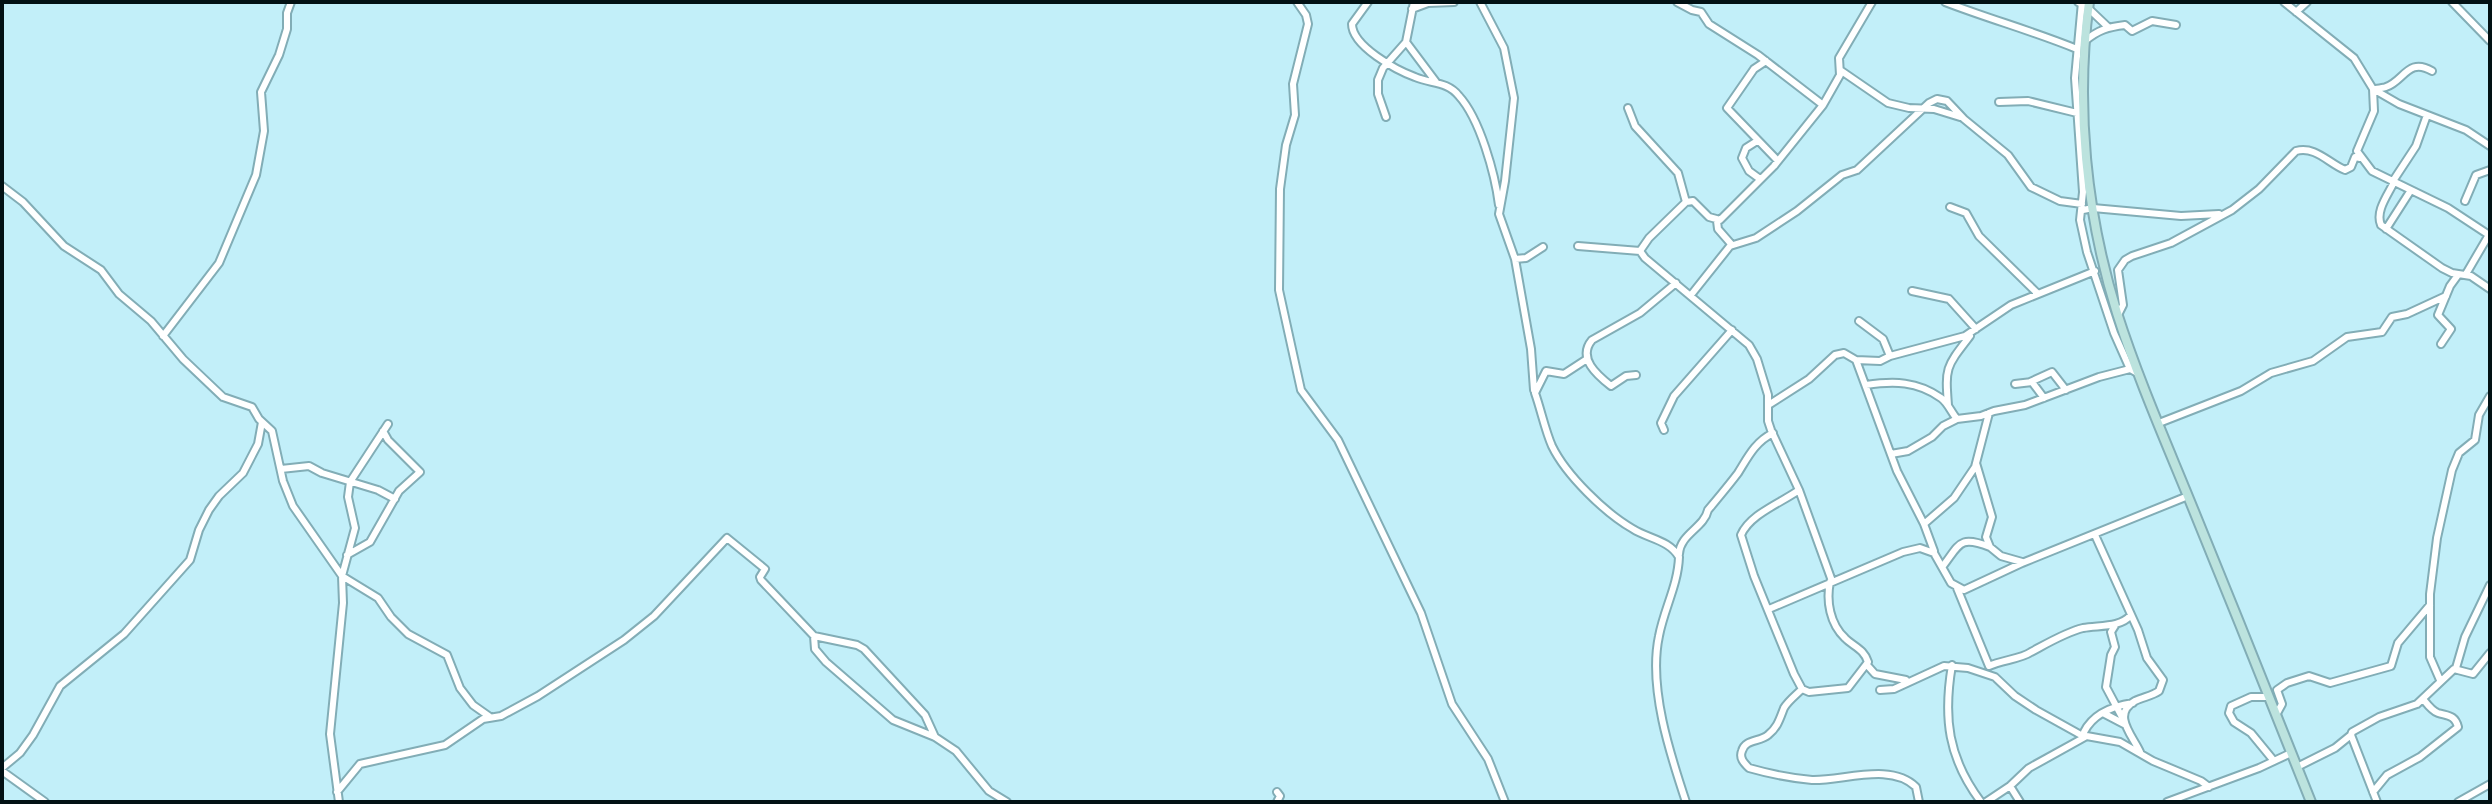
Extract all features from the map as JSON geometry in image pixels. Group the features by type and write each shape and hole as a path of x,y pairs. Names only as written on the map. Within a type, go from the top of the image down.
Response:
{"main road":[{"path":"2084,4 2084,126 2093,208 2104,266 2139,374 2311,802"}],"street":[{"path":"163,336 219,263 256,175 264,131 261,92 279,55 291,2"},
{"path":"1297,2 1308,24 1293,84 1295,115 1282,171 1279,290 1301,390 1338,440 1421,613 1452,704 1488,759 1505,802"},
{"path":"1368,2 1351,29 1363,46 1412,76 1446,85 1460,97 1478,128 1499,214 1515,259 1535,393 1552,445 1570,473 1618,519 1673,548 1679,557"},
{"path":"1386,117 1377,87 1380,74 1406,42 1413,5 1454,2"},
{"path":"1480,2 1504,48 1514,98 1504,196 1499,205"},
{"path":"1677,2 1701,12 1709,24 1766,61 1823,105"},
{"path":"1717,221 1778,161 1823,105 1840,70 1839,58 1872,2"},
{"path":"1945,2 2077,49"},
{"path":"2290,6 2307,2"},
{"path":"2452,2 2490,41"},
{"path":"2084,4 2077,49 2082,228 2110,322 2130,369 2139,374"},
{"path":"2084,4 2108,27"},
{"path":"2290,6 2354,58 2373,89 2399,104 2466,130 2490,146"},
{"path":"2085,41 2108,27 2125,25 2132,31 2152,21 2176,25"},
{"path":"1406,42 1436,82"},
{"path":"1766,61 1754,69 1727,106 1778,161"},
{"path":"2373,89 2389,86 2411,69 2425,67 2432,71"},
{"path":"1840,70 1888,103 1909,108 1925,107 1964,119"},
{"path":"2373,89 2374,111 2357,148 2360,158 2372,171 2448,208 2490,234 2446,296 2438,315 2451,331 2441,344"},
{"path":"1691,295 1732,245 1756,238 1797,211 1842,175 1857,170 1925,107 1943,99 2008,155 2023,179 2038,192 2082,207 2181,216 2223,214"},
{"path":"1999,102 2028,101 2077,113"},
{"path":"1628,108 1635,126 1678,173 1686,202"},
{"path":"2427,115 2416,146 2394,181 2379,219 2386,229 2422,256 2490,289"},
{"path":"1757,141 1746,148 1742,158 1749,171 1760,179"},
{"path":"2118,315 2123,305 2118,270 2125,260 2145,250 2171,243 2223,214 2255,193 2296,151 2315,151 2345,170 2351,167 2355,157 2360,158"},
{"path":"2465,201 2476,175 2490,170"},
{"path":"2,186 23,202 64,246 101,270 119,294 139,309 223,397 252,407 272,431 287,494 293,506 342,576 378,598 408,634 447,655 457,682 473,705 490,717"},
{"path":"2386,229 2411,190"},
{"path":"1640,251 1686,202 1693,201 1717,221"},
{"path":"1950,207 1966,213 1979,236 2037,293"},
{"path":"1717,221 1718,229 1732,245"},
{"path":"1578,246 1640,251 1732,330 1754,353 1770,404 1768,421 1799,490 1831,582 1828,598 1836,626 1847,640 1863,652 1867,665 1875,674 1883,678 1909,680"},
{"path":"1515,259 1526,258 1543,247"},
{"path":"1770,404 1809,379 1835,355 1844,353 1856,360 1880,361 1958,339 2003,309 2095,271"},
{"path":"2082,275 2099,283"},
{"path":"1636,375 1626,376 1611,386 1587,359 1585,351 1592,340 1640,313 1676,283"},
{"path":"1912,291 1949,299 1975,330"},
{"path":"2159,423 2241,391 2271,373 2313,361 2347,337 2382,332 2392,317 2407,314 2446,296"},
{"path":"1859,321 1883,339 1890,356"},
{"path":"1664,430 1661,423 1674,396 1732,330"},
{"path":"1948,406 1946,372 1952,359 1975,330"},
{"path":"1531,358 1547,370 1564,374 1587,359"},
{"path":"1856,360 1906,491 1934,551 1951,583 1957,588 1964,590 2022,563 2188,496"},
{"path":"1891,454 1908,451 1957,419 2044,398 2130,369"},
{"path":"1535,393 1539,380 1547,370"},
{"path":"2015,384 2030,382 2052,372 2066,390"},
{"path":"1866,385 1898,381 1912,383 1941,398 1957,419"},
{"path":"2030,382 2044,398"},
{"path":"2440,680 2430,657 2430,605 2437,538 2452,470 2459,453 2475,440 2479,415 2490,396"},
{"path":"1924,524 1954,498 1976,463 1989,413"},
{"path":"2479,415 2490,414"},
{"path":"45,802 2,770 33,735 60,686 124,634 190,560 209,510 243,473 258,444 262,422"},
{"path":"339,802 330,734 343,603 342,576 347,555 355,528 348,497 350,482 386,428 388,440 420,470 399,491 370,542 347,555"},
{"path":"1686,802 1665,725 1657,657 1658,636 1675,584 1680,544 1707,516 1708,510 1752,450 1763,438 1773,433"},
{"path":"1976,463 1992,517 1986,537 1990,547"},
{"path":"281,469 309,466 395,499"},
{"path":"1799,490 1746,525 1741,535 1754,576 1802,689 1809,692 1843,690 1867,665"},
{"path":"2085,737 2088,724 2103,713 2155,694 2163,685 2163,680 2147,658 2095,535"},
{"path":"337,792 360,764 432,750 451,742 476,723 501,716 538,696 640,629 727,538 765,569 761,580 814,636 864,649 925,715 935,737"},
{"path":"1769,609 1903,552 1920,548 1934,551 1970,541 2022,563"},
{"path":"1943,566 1955,547"},
{"path":"2297,767 2335,748 2359,727 2412,707 2456,668 2465,637 2490,585"},
{"path":"1957,588 1992,675"},
{"path":"1812,590 1828,598"},
{"path":"2276,715 2282,704 2277,690 2287,683 2309,676 2330,683 2390,667 2398,643 2430,605"},
{"path":"1989,666 2003,659 2029,654 2041,645 2081,629 2124,622 2131,615"},
{"path":"2116,624 2111,632 2115,647 2106,687 2140,752"},
{"path":"814,636 818,654 884,713 903,726 935,737 962,756 989,791 1007,802"},
{"path":"2456,668 2473,674 2490,653"},
{"path":"1880,690 1894,689 1935,669 1952,665 1992,675 2044,716 2085,737 2120,742 2209,787"},
{"path":"1952,665 1948,688 1948,726 1952,750 1968,783 1983,802 2010,786 2029,768 2085,737"},
{"path":"1935,669 1943,674 1948,688"},
{"path":"1802,689 1787,704 1782,720 1768,736 1746,745 1741,755 1744,764 1789,778 1903,777 1916,787 1919,802"},
{"path":"2269,697 2251,697 2231,706 2229,713 2234,722 2251,733 2274,761"},
{"path":"2373,792 2391,771 2420,757 2457,729 2455,719 2436,712 2423,699"},
{"path":"2123,721 2133,703"},
{"path":"473,705 476,723"},
{"path":"2103,713 2123,721"},
{"path":"2351,735 2377,802"},
{"path":"2171,801 2291,753"},
{"path":"2458,802 2490,784"},
{"path":"2010,786 2020,802"},
{"path":"1277,792 1280,796 1277,802"}]}
